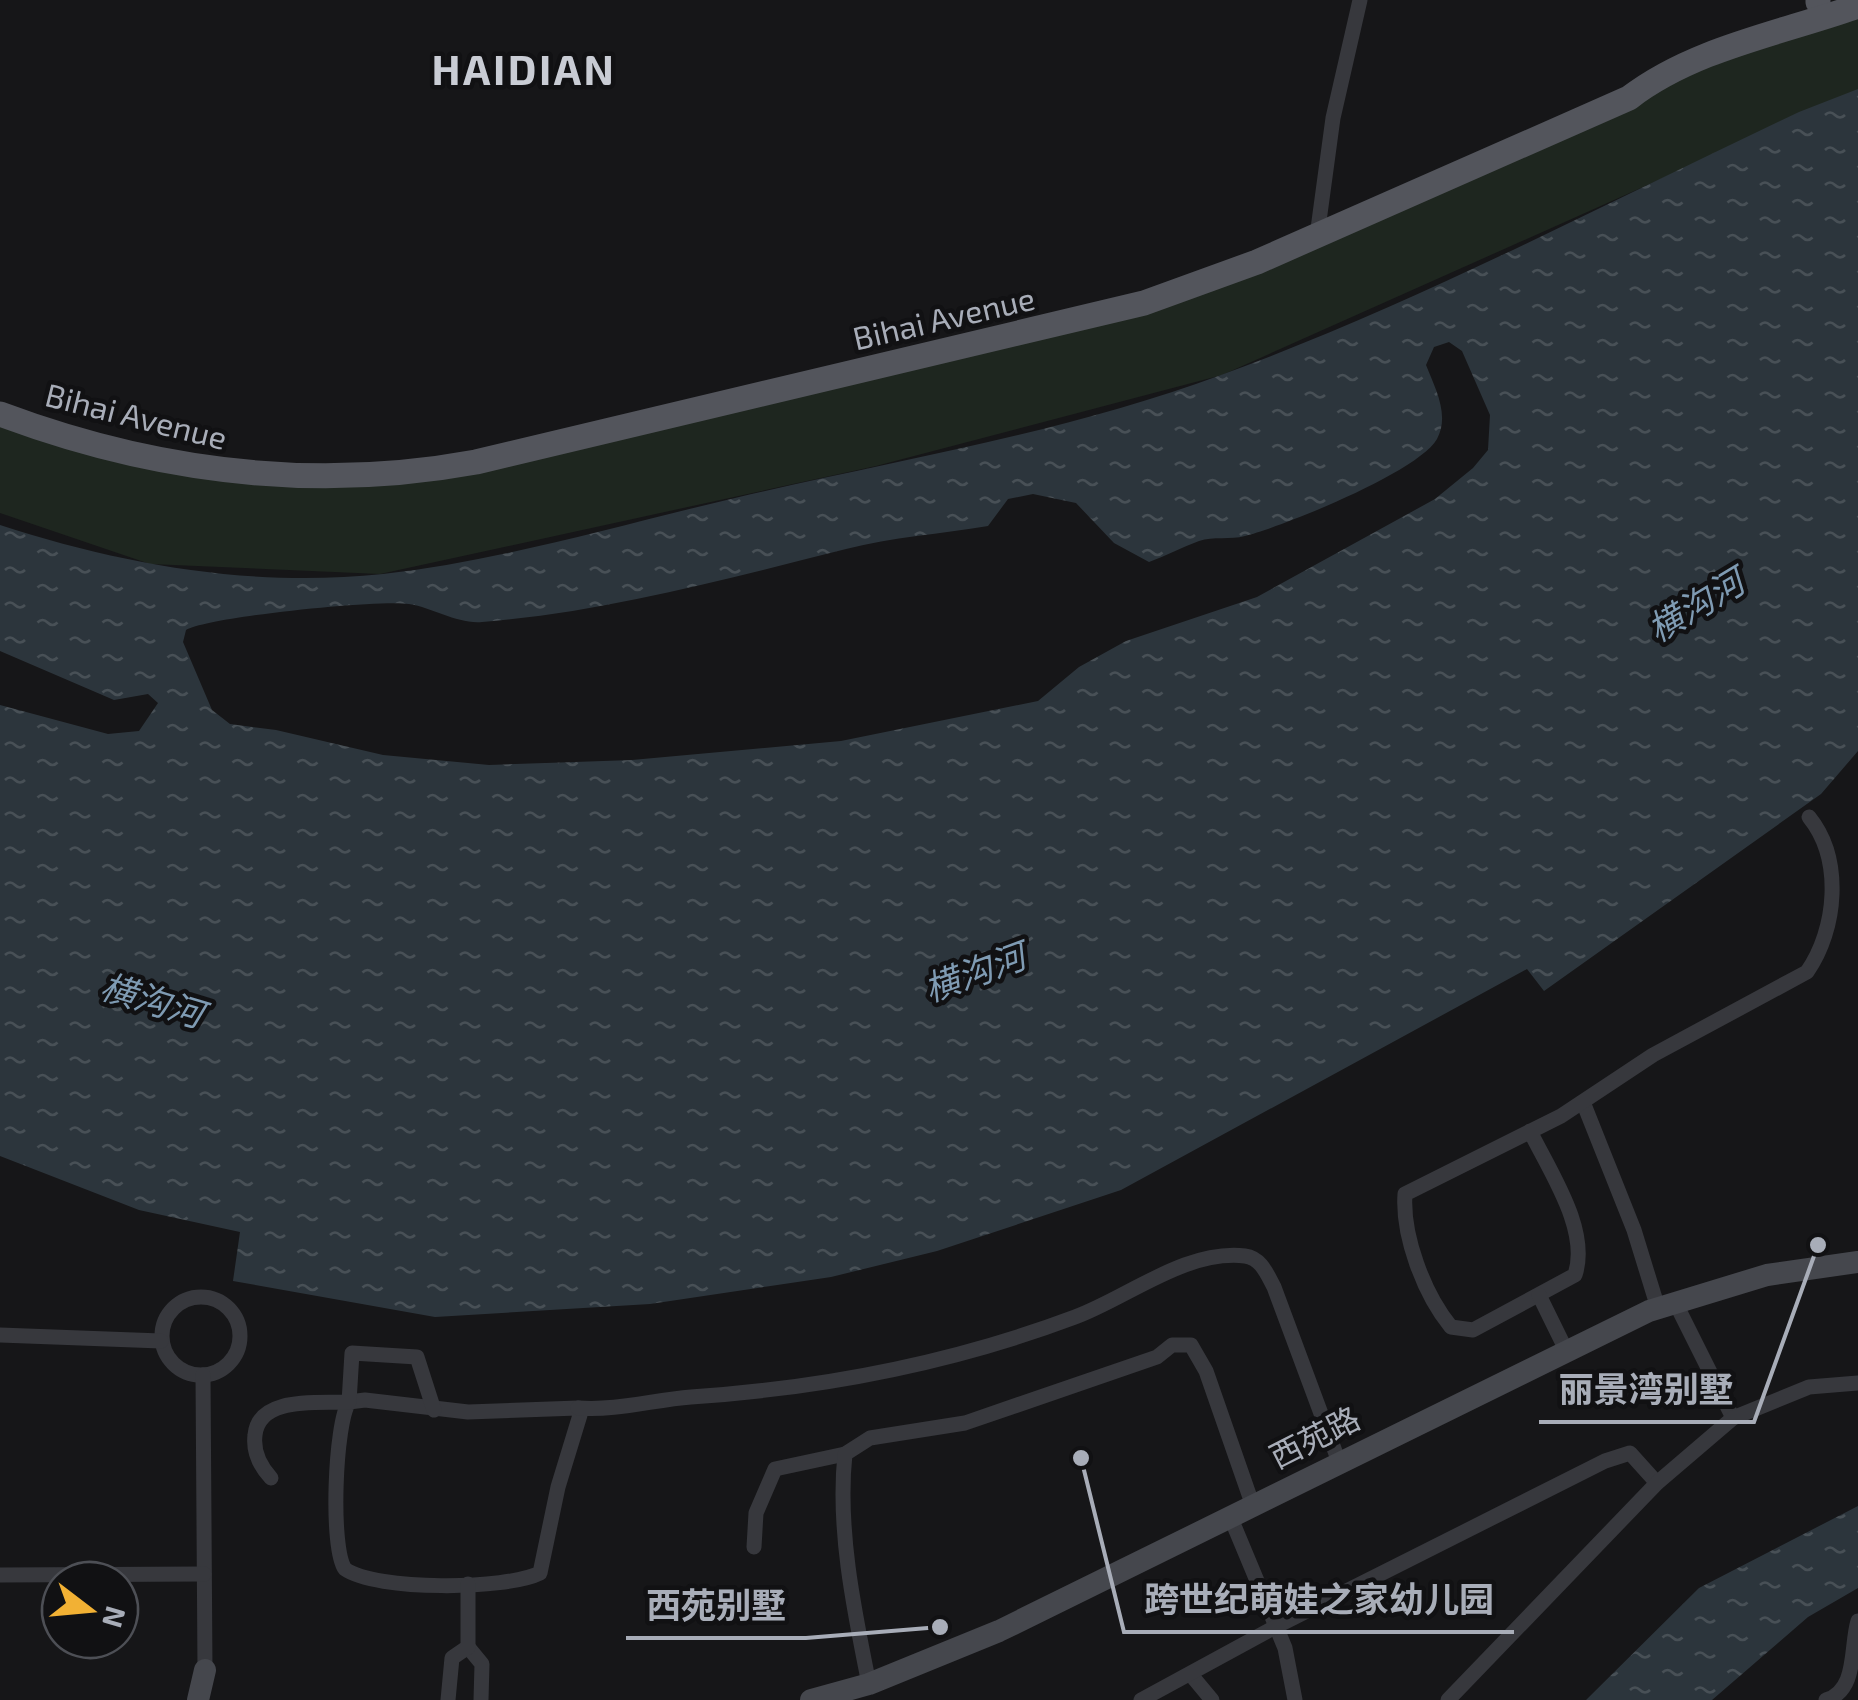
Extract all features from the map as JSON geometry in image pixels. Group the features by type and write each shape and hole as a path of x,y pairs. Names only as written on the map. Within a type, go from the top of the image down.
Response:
{"main road":[{"name":"Bihai Avenue","path":"0,414 85,443 208,471 346,478 415,473 555,445 1090,318 1235,272 1682,58 1821,1"},
{"name":"Bihai Avenue","path":"0,404 117,442 208,461 344,468 441,459 1088,308 1182,280 1318,230 1628,98 1647,84 1709,56 1858,6"},
{"name":"西苑路","path":"811,1700 870,1684 984,1638 1566,1350 1667,1305 1768,1276 1858,1262"},
{"path":"198,1700 205,1670"},
{"path":"205,1670 209,1700"}],"street":[{"path":"1318,230 1333,118 1360,0"},
{"path":"1530,1131 1564,1202 1581,1256 1575,1276 1473,1330 1451,1327 1432,1293 1404,1220 1406,1194 1584,1102 1653,1055 1807,972 1820,953 1828,926 1831,869 1826,842 1809,817"},
{"path":"1584,1102 1667,1305 1733,1418"},
{"path":"270,1478 255,1450 256,1427 263,1414 279,1407 349,1402 434,1410 578,1408 770,1390 936,1364 992,1341 1074,1317 1192,1265 1224,1256 1248,1256 1261,1264 1274,1287 1339,1462"},
{"path":"1539,1294 1566,1350"},
{"path":"200,1296 226,1305 240,1328 240,1342 228,1364 204,1375 182,1371 172,1364 162,1342 166,1316 175,1306 200,1296"},
{"path":"0,1335 162,1342"},
{"path":"754,1547 756,1513 766,1482 775,1469 845,1454 870,1438 964,1423 1157,1358 1172,1345 1192,1345 1206,1371 1253,1506"},
{"path":"434,1410 417,1357 352,1353 349,1402 339,1430 340,1562 356,1576 372,1582 468,1584 526,1579 540,1573 558,1487 580,1415 578,1408"},
{"path":"204,1375 205,1670"},
{"path":"1448,1700 1657,1483 1733,1418 1809,1386 1858,1383"},
{"path":"1141,1700 1192,1676 1276,1626 1605,1461 1630,1453 1657,1483"},
{"path":"845,1454 840,1493 852,1591 870,1684"},
{"path":"1230,1516 1276,1626 1295,1700"},
{"path":"0,1576 204,1574"},
{"path":"468,1584 468,1647 482,1664 481,1700"},
{"path":"1826,1700 1845,1686 1852,1670 1850,1648 1858,1621"},
{"path":"448,1700 452,1658 468,1647"},
{"path":"1192,1676 1212,1700"}],"shaded area":[{"path":"1858,7 1858,91 1222,375 876,466 380,574 150,564 0,513 0,409 131,455 393,475 1235,271 1629,98"}],"water":[{"name":"横沟河","path":"1858,89 1858,751 1821,794 1544,991 1527,969 1121,1190 937,1251 831,1277 650,1304 435,1317 233,1281 240,1232 139,1210 0,1156 0,705 108,734 139,731 158,703 148,694 114,700 0,651 0,525 141,562 286,578 383,574 560,541 1041,429 1221,375 1441,283 1799,112","holes":["1449,342 1462,351 1490,415 1488,450 1473,468 1435,499 1257,597 1126,641 1079,667 1038,701 841,741 632,760 489,765 383,755 276,730 230,724 212,710 183,642 186,630 200,625 331,607 409,604 473,622 574,611 863,545 988,526 1008,499 1033,494 1076,503 1114,543 1149,562 1199,541 1245,536 1289,521 1404,467 1425,452 1441,430 1440,402 1426,365 1434,347"]},
{"path":"1858,1506 1858,1588 1808,1617 1712,1700 1586,1700 1699,1588"}],"place":[{"name":"丽景湾别墅","path":"1818,1245"},
{"name":"跨世纪萌娃之家幼儿园","path":"1081,1458"},
{"name":"西苑别墅","path":"940,1627"}],"district":[{"name":"HAIDIAN","path":"524,70"}]}
